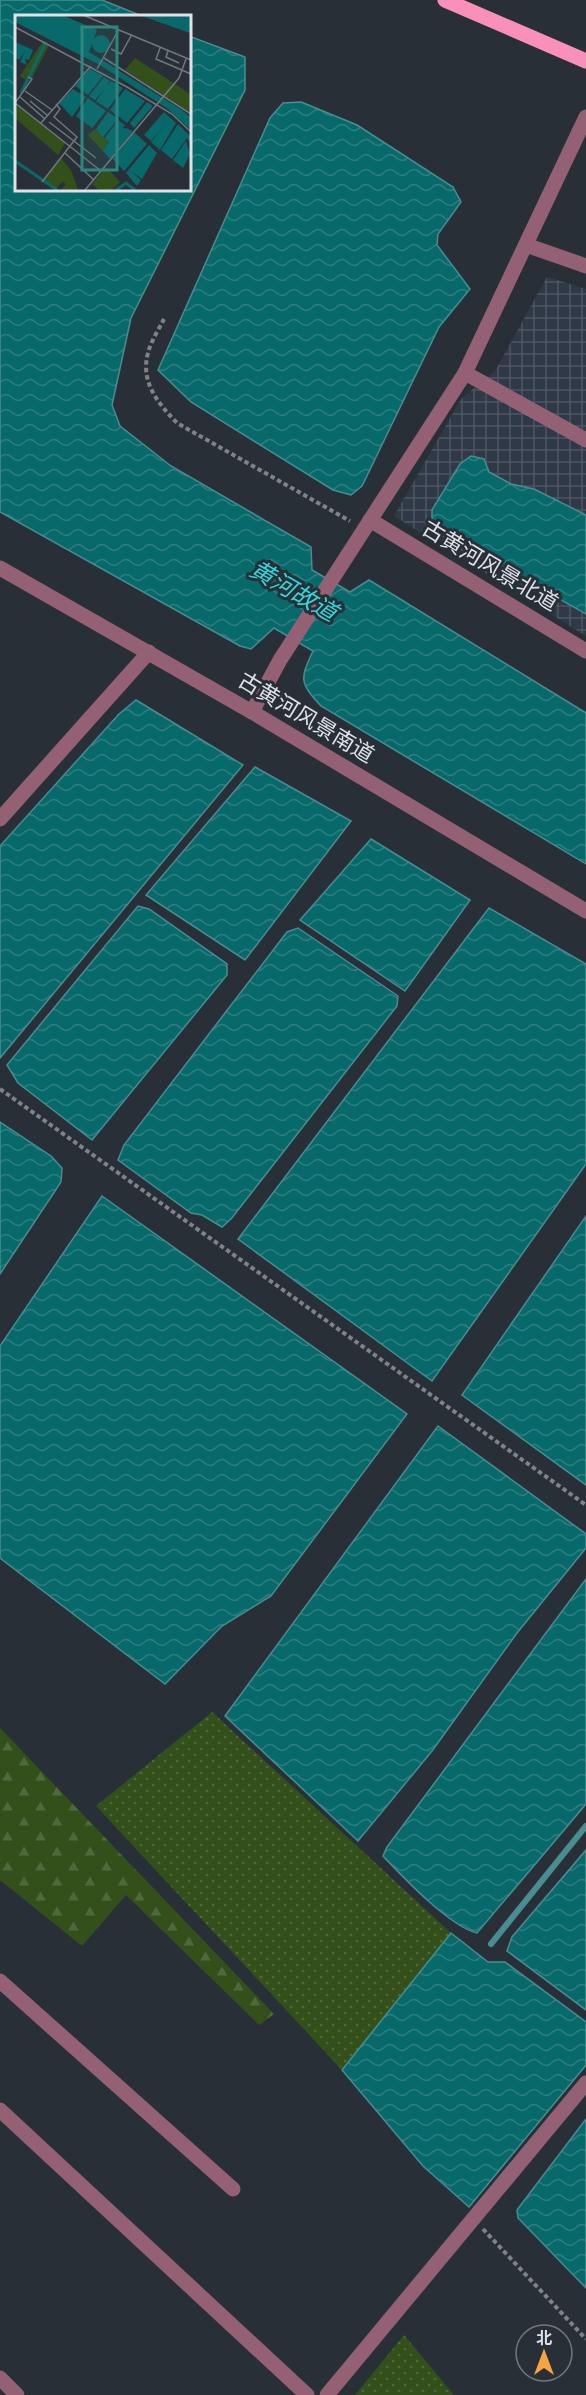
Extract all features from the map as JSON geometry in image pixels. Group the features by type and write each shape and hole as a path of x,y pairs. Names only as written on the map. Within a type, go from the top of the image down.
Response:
{"main road":[{"path":"445,0 586,61"}],"street":[{"path":"252,712 280,660 465,373 586,117"},
{"path":"526,245 586,266"},
{"path":"465,373 586,440"},
{"name":"古黄河风景北道","path":"364,529 586,651"},
{"name":"古黄河风景南道","path":"0,568 252,712 586,911"},
{"path":"0,819 149,652"},
{"path":"0,1981 233,2189"},
{"path":"327,2395 586,2083"},
{"path":"0,2110 307,2395"},
{"path":"0,2378 17,2395"}],"path":[{"path":"164,319 148,353 147,372 151,393 177,423 364,529"},
{"path":"0,1089 586,1505"},
{"path":"474,2220 586,2339"}],"shaded area":[{"path":"547,277 586,289 586,636 394,516 461,399 495,371"}],"green space":[{"path":"212,1712 451,1933 342,2070 96,1806"},
{"path":"0,1728 274,2014 259,2025 126,1895 82,1946 0,1880"},
{"path":"404,2335 454,2395 355,2395"}],"water":[{"name":"黄河故道","path":"0,0 102,0 140,15 15,15 15,190 190,190 190,36 245,57 245,90 131,318 112,405 120,426 171,466 311,547 312,570 350,592 369,580 586,713 586,864 321,706 305,685 304,680 313,651 274,628 251,649 240,646 0,512"},
{"path":"301,102 357,125 453,187 461,202 438,234 437,245 470,289 439,327 362,486 351,495 333,490 191,402 158,370 270,118 283,103"},
{"path":"471,456 484,459 489,472 511,484 534,489 586,515 586,614 447,539 432,525 432,510 460,464"},
{"path":"136,700 243,765 0,1058 0,846 119,714"},
{"path":"255,767 351,821 245,960 146,895"},
{"path":"371,839 470,900 405,991 300,920"},
{"path":"138,906 149,909 227,964 227,975 92,1140 18,1083 7,1065"},
{"path":"489,908 586,964 586,1164 432,1381 238,1239"},
{"path":"298,928 398,996 397,1006 231,1219 222,1227 202,1215 191,1213 118,1160 124,1145 287,932"},
{"path":"0,1122 51,1156 62,1168 61,1182 0,1274"},
{"path":"102,1196 407,1414 271,1596 222,1626 165,1684 0,1558 0,1346"},
{"path":"586,1216 586,1485 462,1395"},
{"path":"438,1426 586,1534 586,1548 517,1633 432,1751 358,1841 225,1716"},
{"path":"586,1579 586,1804 477,1933 466,1929 440,1911 383,1856 387,1847"},
{"path":"586,1850 586,2010 507,1951 512,1937"},
{"path":"451,1933 488,1962 505,1962 586,2022 586,2065 469,2207 423,2166 342,2070"},
{"path":"586,2119 586,2288 518,2218 517,2210"}],"waterway":[{"path":"491,1944 586,1826"}]}
